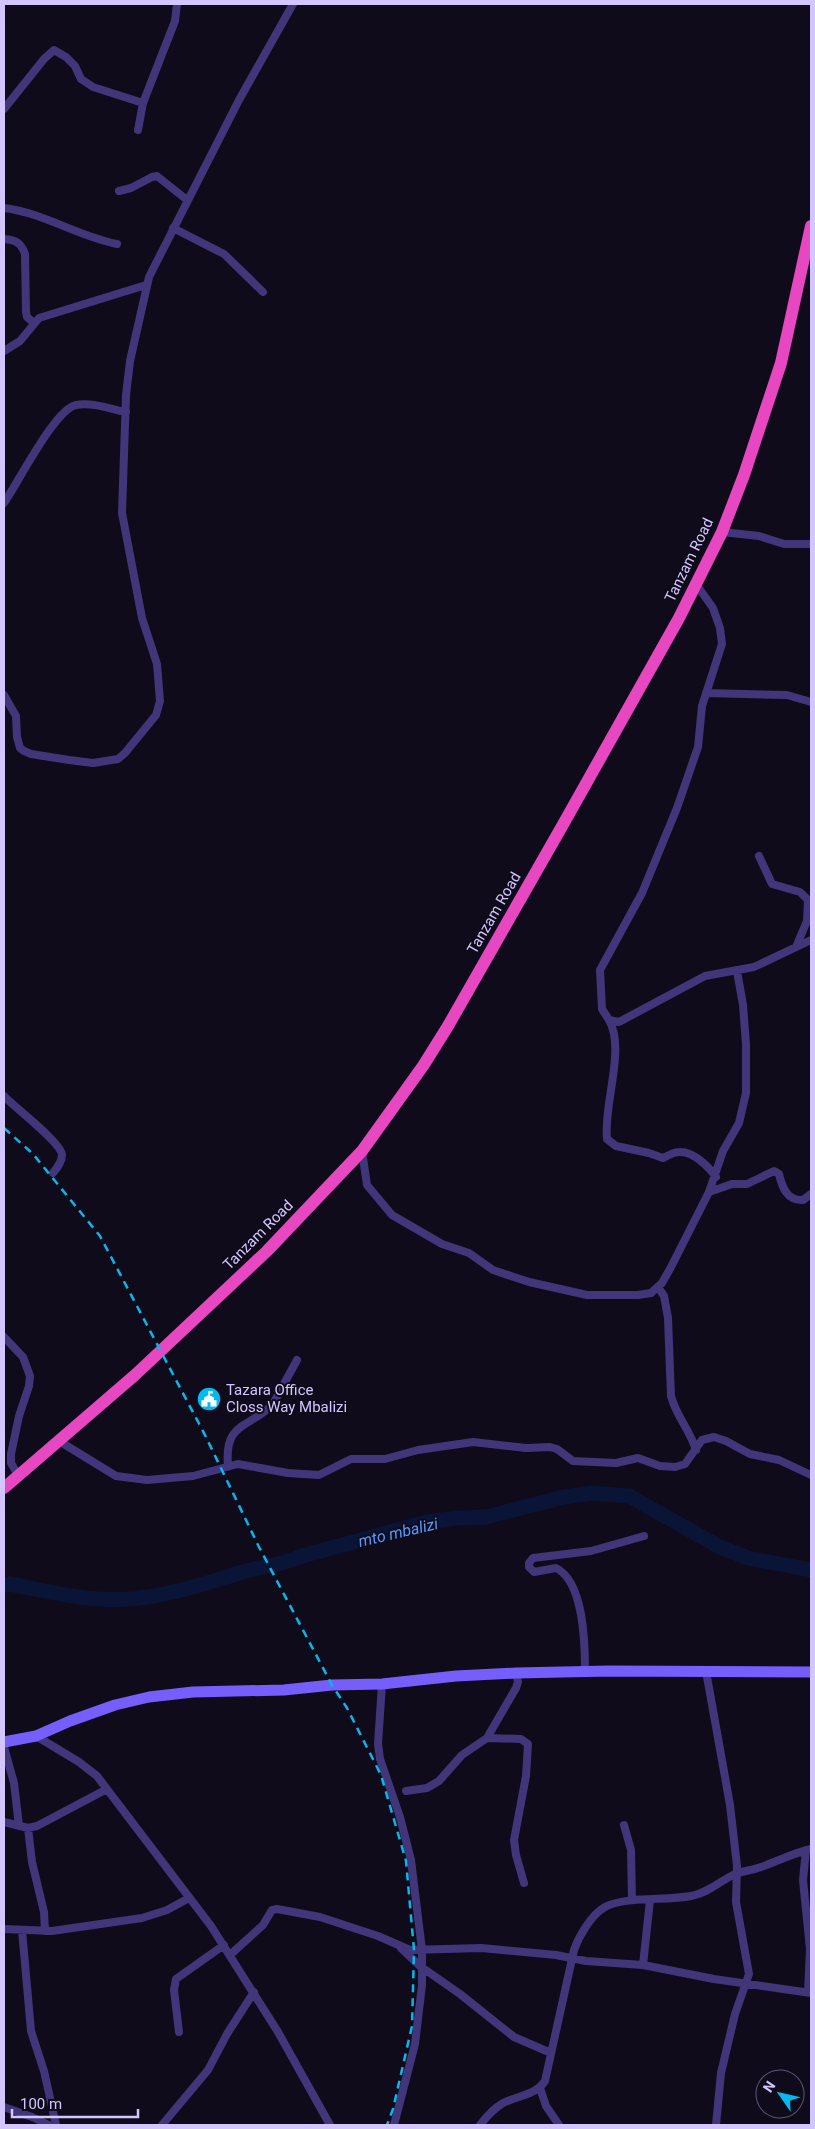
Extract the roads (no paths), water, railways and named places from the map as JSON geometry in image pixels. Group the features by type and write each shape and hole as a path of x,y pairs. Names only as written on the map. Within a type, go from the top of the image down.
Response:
{"highway":[{"name":"Tanzam Road","path":"4,1488 135,1374 267,1251 362,1151 423,1066 448,1026 679,618 722,532 744,475 781,363 811,226"}],"main road":[{"path":"4,1742 36,1736 115,1704 149,1697 193,1692 284,1690 516,1673 585,1671 811,1672"}],"street":[{"path":"138,130 143,103 175,21 177,4"},
{"path":"4,695 16,716 20,748 31,754 93,763 118,759 131,746 156,714 160,701 157,664 142,618 122,514 128,376 146,285 187,200 239,100 293,4"},
{"path":"4,109 44,59 54,50 66,57 74,66 81,79 93,87 143,103"},
{"path":"119,191 131,188 157,176 187,200"},
{"path":"4,208 31,213 88,237 117,244"},
{"path":"173,228 224,254 262,292"},
{"path":"4,239 18,242 23,247 25,254 26,312 27,317 34,323"},
{"path":"4,351 20,341 39,318 146,285"},
{"path":"4,503 52,426 65,410 77,404 126,412"},
{"path":"722,532 759,536 784,544 811,544"},
{"path":"696,584 713,608 722,636 719,658 702,706 698,747 677,808 642,893 600,970 602,1009 610,1020 614,1031 614,1074 606,1127 607,1139 616,1146 664,1158 675,1152 684,1152 700,1161 716,1177"},
{"path":"706,693 788,695 811,702"},
{"path":"759,856 772,884 800,892 808,900 808,922 796,947"},
{"path":"610,1020 619,1022 632,1016 705,976 754,966 811,940"},
{"path":"362,1151 367,1185 392,1215 442,1244 469,1253 493,1270 528,1282 587,1296 651,1293 666,1276 709,1192 716,1177 723,1151 739,1123 746,1093 745,1025 737,971"},
{"path":"4,1096 61,1150 61,1161 53,1173"},
{"path":"709,1192 732,1184 747,1184 774,1171 780,1174 782,1186 790,1196 803,1200 811,1194"},
{"path":"658,1287 664,1296 668,1318 671,1396 674,1408 690,1434 696,1450"},
{"path":"4,1337 23,1357 30,1376 11,1463"},
{"path":"228,1466 227,1450 234,1432 273,1404 297,1360"},
{"path":"59,1441 116,1476 147,1480 193,1476 228,1466 247,1464 288,1473 319,1475 351,1459 385,1459 445,1445 473,1442 526,1448 550,1447 562,1452 570,1460 578,1462 616,1463 638,1458 660,1466 675,1467 685,1464 704,1438 714,1437 726,1440 750,1454 779,1460 811,1475"},
{"path":"4,1456 18,1475"},
{"path":"585,1671 580,1608 568,1577 556,1568 534,1572 529,1567 529,1564 533,1558 591,1551 644,1536"},
{"path":"706,1671 730,1805 737,1910 748,1969 746,1983 734,2014 721,2073 716,2125"},
{"path":"406,1791 427,1788 439,1781 462,1755 487,1738 516,1688 518,1682 516,1673"},
{"path":"382,1684 379,1739 380,1759 400,1817 411,1860 422,1950 420,2008 415,2044 394,2125"},
{"path":"36,1736 84,1766 107,1788 230,1954 254,1992 330,2125"},
{"path":"487,1738 521,1739 528,1744 526,1776 514,1840 524,1883"},
{"path":"4,1747 14,1783 19,1826"},
{"path":"4,1822 28,1828 59,1815 107,1788"},
{"path":"624,1824 631,1850 632,1900"},
{"path":"28,1828 32,1862 44,1912 45,1931"},
{"path":"230,1954 263,1925 272,1910 277,1909 320,1917 378,1936 410,1950 481,1948 572,1958 593,1962 643,1965 714,1979 809,1993 810,1949 803,1880 809,1850 736,1874 712,1889 693,1896 632,1900 605,1907 597,1914 579,1938 572,1958 545,2081 540,2088 502,2104 488,2113 480,2125"},
{"path":"4,1929 45,1931 142,1918 167,1910 189,1898"},
{"path":"643,1965 650,1900"},
{"path":"22,1930 31,2031 44,2070 56,2125"},
{"path":"179,2032 174,1990 176,1979 224,1945"},
{"path":"399,1946 422,1968 460,1994 514,2037 551,2053"},
{"path":"162,2125 208,2070 227,2034 254,1992"},
{"path":"540,2088 546,2106 559,2125"},
{"path":"4,2107 32,2116 49,2125"}],"waterway":[{"name":"mto mbalizi","path":"4,1585 9,1584 89,1598 138,1598 176,1591 250,1570 283,1563 302,1556 427,1522 456,1518 486,1517 564,1497 593,1493 629,1496 720,1547 748,1558 811,1570"}],"railway":[{"path":"4,1128 33,1154 100,1236 205,1435 259,1547 332,1685 347,1708 381,1775 406,1861 414,1950 412,2026 393,2109 387,2125"}],"place":[{"name":"Tazara Office Closs Way Mbalizi","path":"209,1399"}]}
